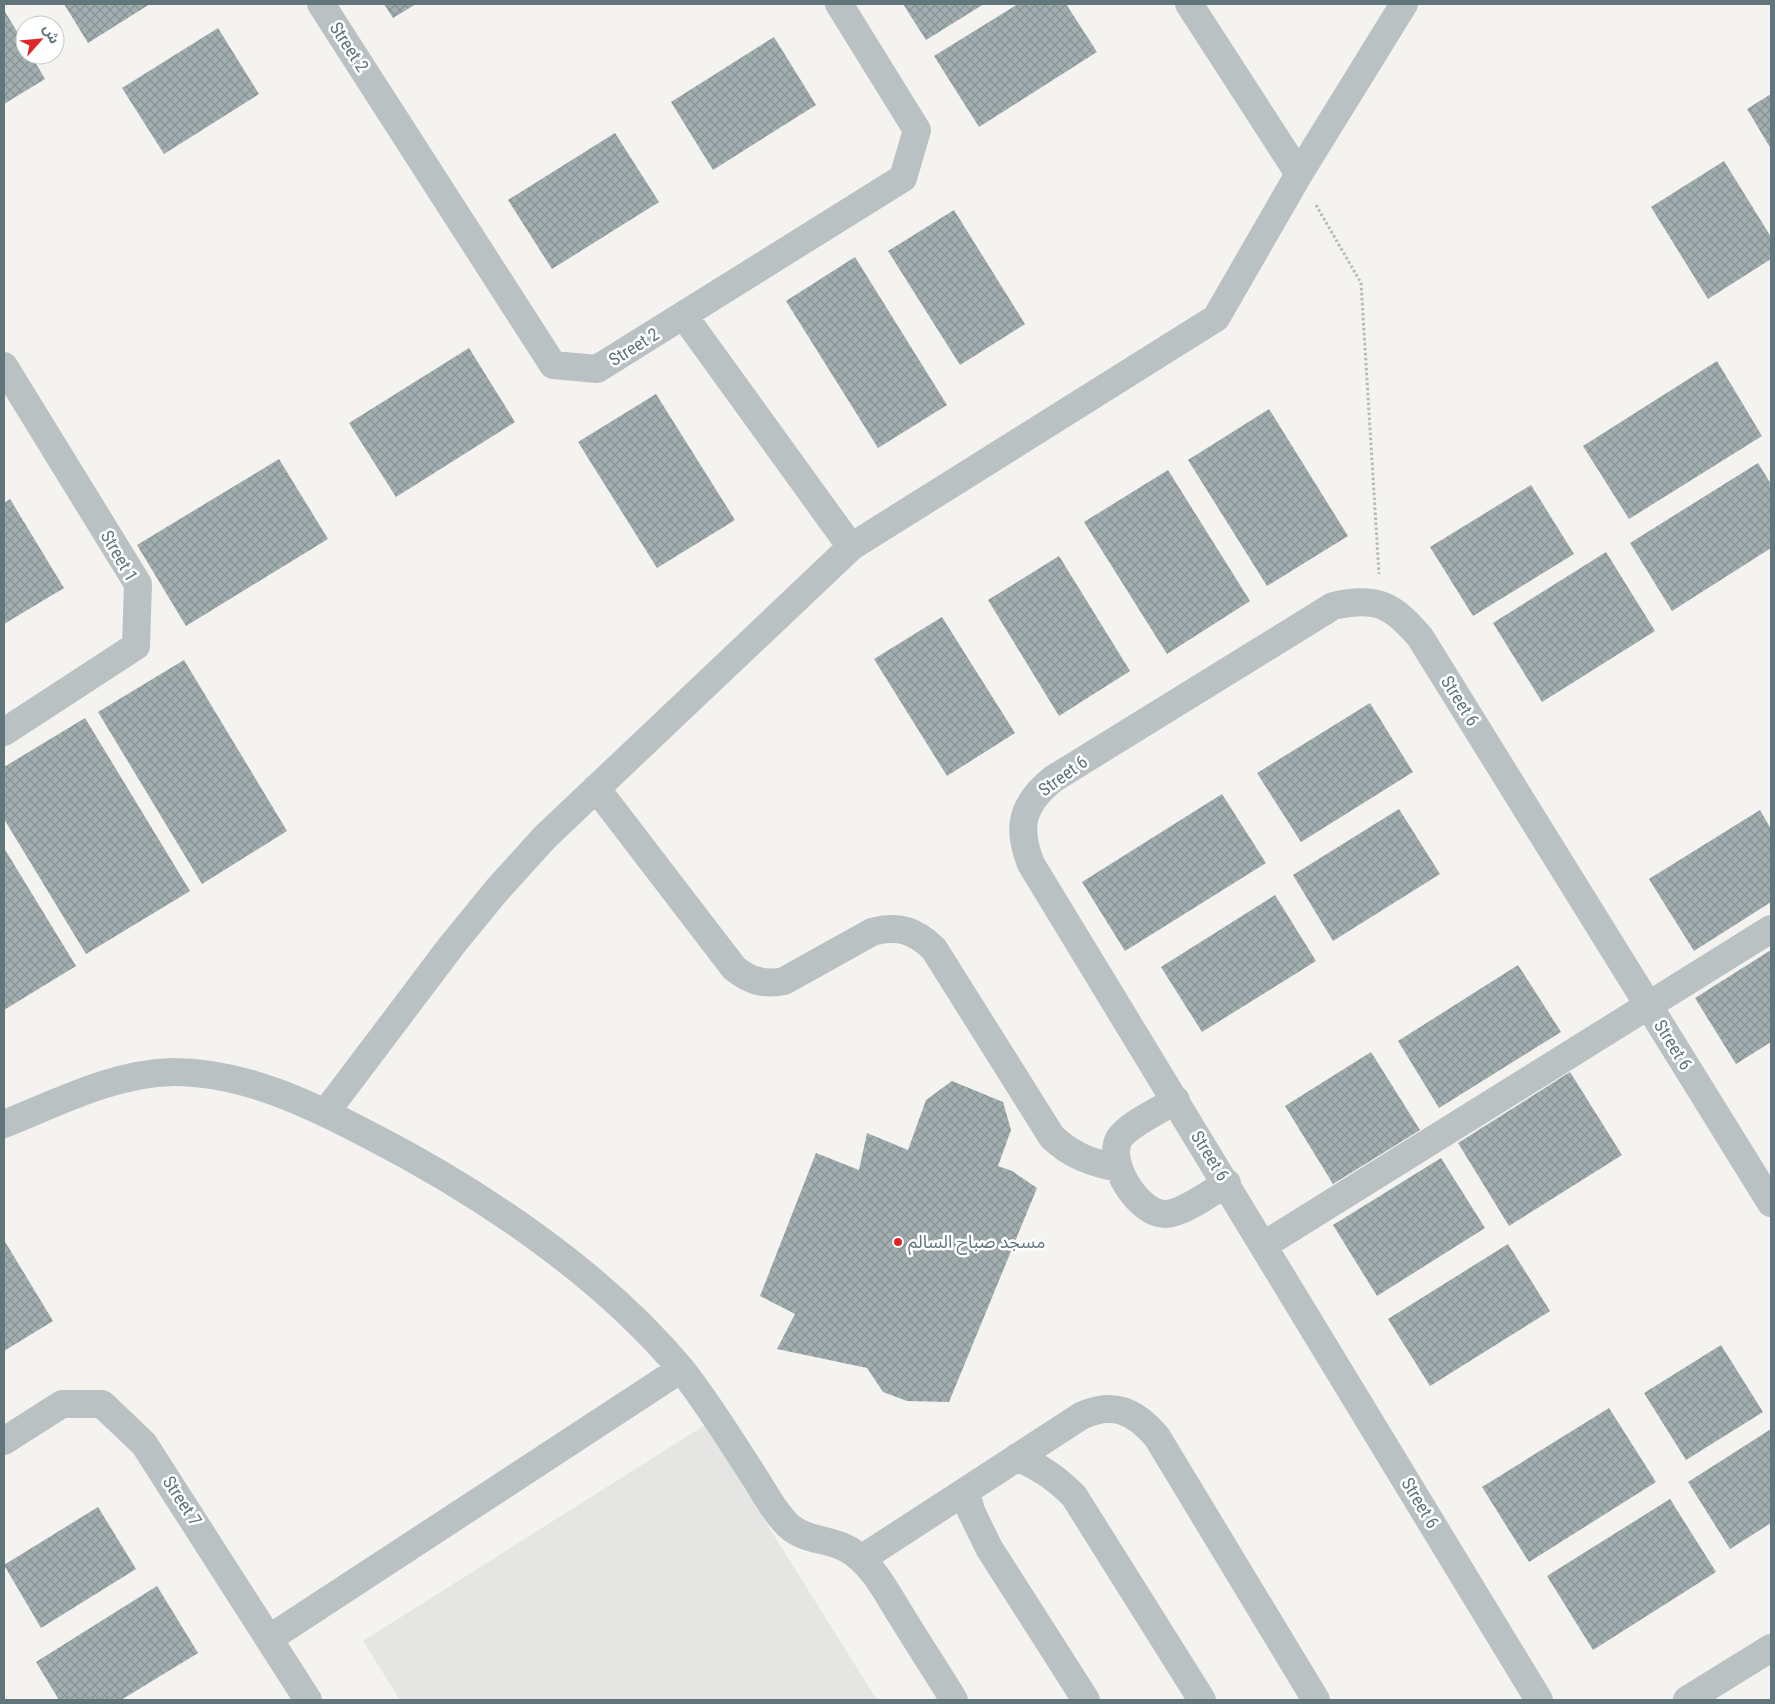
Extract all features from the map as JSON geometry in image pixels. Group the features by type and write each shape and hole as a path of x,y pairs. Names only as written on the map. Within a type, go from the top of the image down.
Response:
{"street":[{"name":"Street 2","path":"321,4 553,365 598,369 903,178 917,130 839,4"},
{"path":"1189,4 1299,174"},
{"path":"326,1112 452,945 497,890 545,838 851,547 1216,318 1299,174 1404,4"},
{"path":"684,316 851,547"},
{"name":"Street 1","path":"4,366 138,584 136,646 4,732"},
{"name":"Street 6","path":"1539,1700 1227,1183 1031,864 1024,846 1023,826 1027,807 1038,791 1053,779 1333,606 1357,601 1381,604 1403,616 1420,637 1771,1203"},
{"path":"596,788 734,968 744,977 770,984 784,981 872,932 885,929 899,928 912,932 924,939 934,949 1052,1137 1075,1156 1119,1168"},
{"path":"1264,1245 1771,929"},
{"path":"4,1124 126,1078 170,1072 214,1074 257,1085 326,1112 411,1156 496,1208 582,1274 639,1324 697,1389 782,1520 802,1536 838,1544 861,1559 875,1574 954,1700"},
{"path":"1176,1100 1120,1138 1115,1148 1115,1159 1136,1199 1145,1208 1156,1214 1167,1215 1179,1211 1227,1183"},
{"path":"270,1638 681,1369"},
{"name":"Street 7","path":"4,1441 62,1404 102,1404 144,1444 308,1700"},
{"path":"861,1559 1092,1410 1114,1409 1126,1411 1143,1421 1157,1438 1316,1700"},
{"path":"1017,1457 1051,1475 1074,1496 1202,1700"},
{"path":"966,1491 971,1511 989,1548 1086,1700"},
{"path":"1687,1700 1771,1648"}],"path":[{"path":"1299,174 1361,284 1381,604"}],"shaded area":[{"path":"705,1425 877,1700 400,1700 363,1641"}],"building":[{"path":"64,4 150,4 88,43"},
{"path":"384,4 416,4 393,18"},
{"path":"903,4 984,4 926,40"},
{"path":"1018,4 1066,4 1097,52 979,127 934,56"},
{"path":"4,10 15,28 15,65 37,65 45,79 4,104"},
{"path":"218,28 259,94 164,154 122,88"},
{"path":"774,37 816,105 713,170 671,102"},
{"path":"1771,94 1771,149 1747,109"},
{"path":"615,133 659,202 552,269 508,200"},
{"path":"1724,161 1771,237 1771,259 1708,299 1651,207"},
{"path":"954,210 1025,324 960,365 888,251"},
{"path":"855,257 947,405 878,448 786,301"},
{"path":"469,348 515,422 396,497 349,423"},
{"path":"1717,361 1762,436 1629,519 1583,446"},
{"path":"656,394 735,520 657,568 578,442"},
{"path":"1269,409 1348,536 1267,586 1188,460"},
{"path":"279,459 328,539 186,626 137,545"},
{"path":"1758,463 1771,484 1771,548 1672,611 1630,543"},
{"path":"1168,470 1250,601 1167,654 1084,522"},
{"path":"1531,485 1574,554 1473,616 1430,547"},
{"path":"10,499 64,588 4,624 4,503"},
{"path":"1606,552 1655,631 1542,702 1493,623"},
{"path":"1059,556 1130,671 1059,716 988,600"},
{"path":"942,617 1015,733 947,776 874,659"},
{"path":"184,660 287,831 202,884 98,712"},
{"path":"1370,703 1413,772 1301,842 1257,773"},
{"path":"85,718 190,891 86,954 4,819 4,767"},
{"path":"1222,794 1266,863 1125,951 1082,882"},
{"path":"1399,809 1440,874 1333,941 1293,875"},
{"path":"1760,810 1771,829 1771,902 1694,951 1649,879"},
{"path":"4,848 76,966 4,1010"},
{"path":"1275,895 1316,961 1202,1032 1161,967"},
{"path":"1771,950 1771,1042 1736,1064 1695,998"},
{"path":"1518,965 1561,1032 1439,1108 1398,1041"},
{"path":"1371,1052 1420,1130 1333,1184 1285,1106"},
{"path":"1570,1072 1622,1155 1509,1226 1458,1143"},
{"name":"مسجد صباح السالم","path":"952,1081 1003,1102 1011,1130 998,1166 1012,1171 1037,1188 949,1402 907,1401 883,1392 867,1368 777,1349 795,1314 760,1296 816,1153 859,1170 867,1133 908,1150 926,1100"},
{"path":"1441,1158 1485,1228 1377,1296 1333,1225"},
{"path":"4,1240 53,1321 4,1351"},
{"path":"1508,1244 1550,1311 1430,1386 1388,1319"},
{"path":"1721,1345 1763,1412 1686,1460 1644,1393"},
{"path":"1609,1408 1656,1482 1529,1562 1482,1487"},
{"path":"1771,1429 1771,1523 1730,1549 1688,1482"},
{"path":"1670,1499 1716,1572 1593,1650 1547,1576"},
{"path":"98,1507 136,1569 41,1628 4,1565"},
{"path":"157,1586 198,1653 121,1700 59,1700 36,1662"}],"place":[{"name":"مسجد صباح السالم","path":"898,1242"}]}
